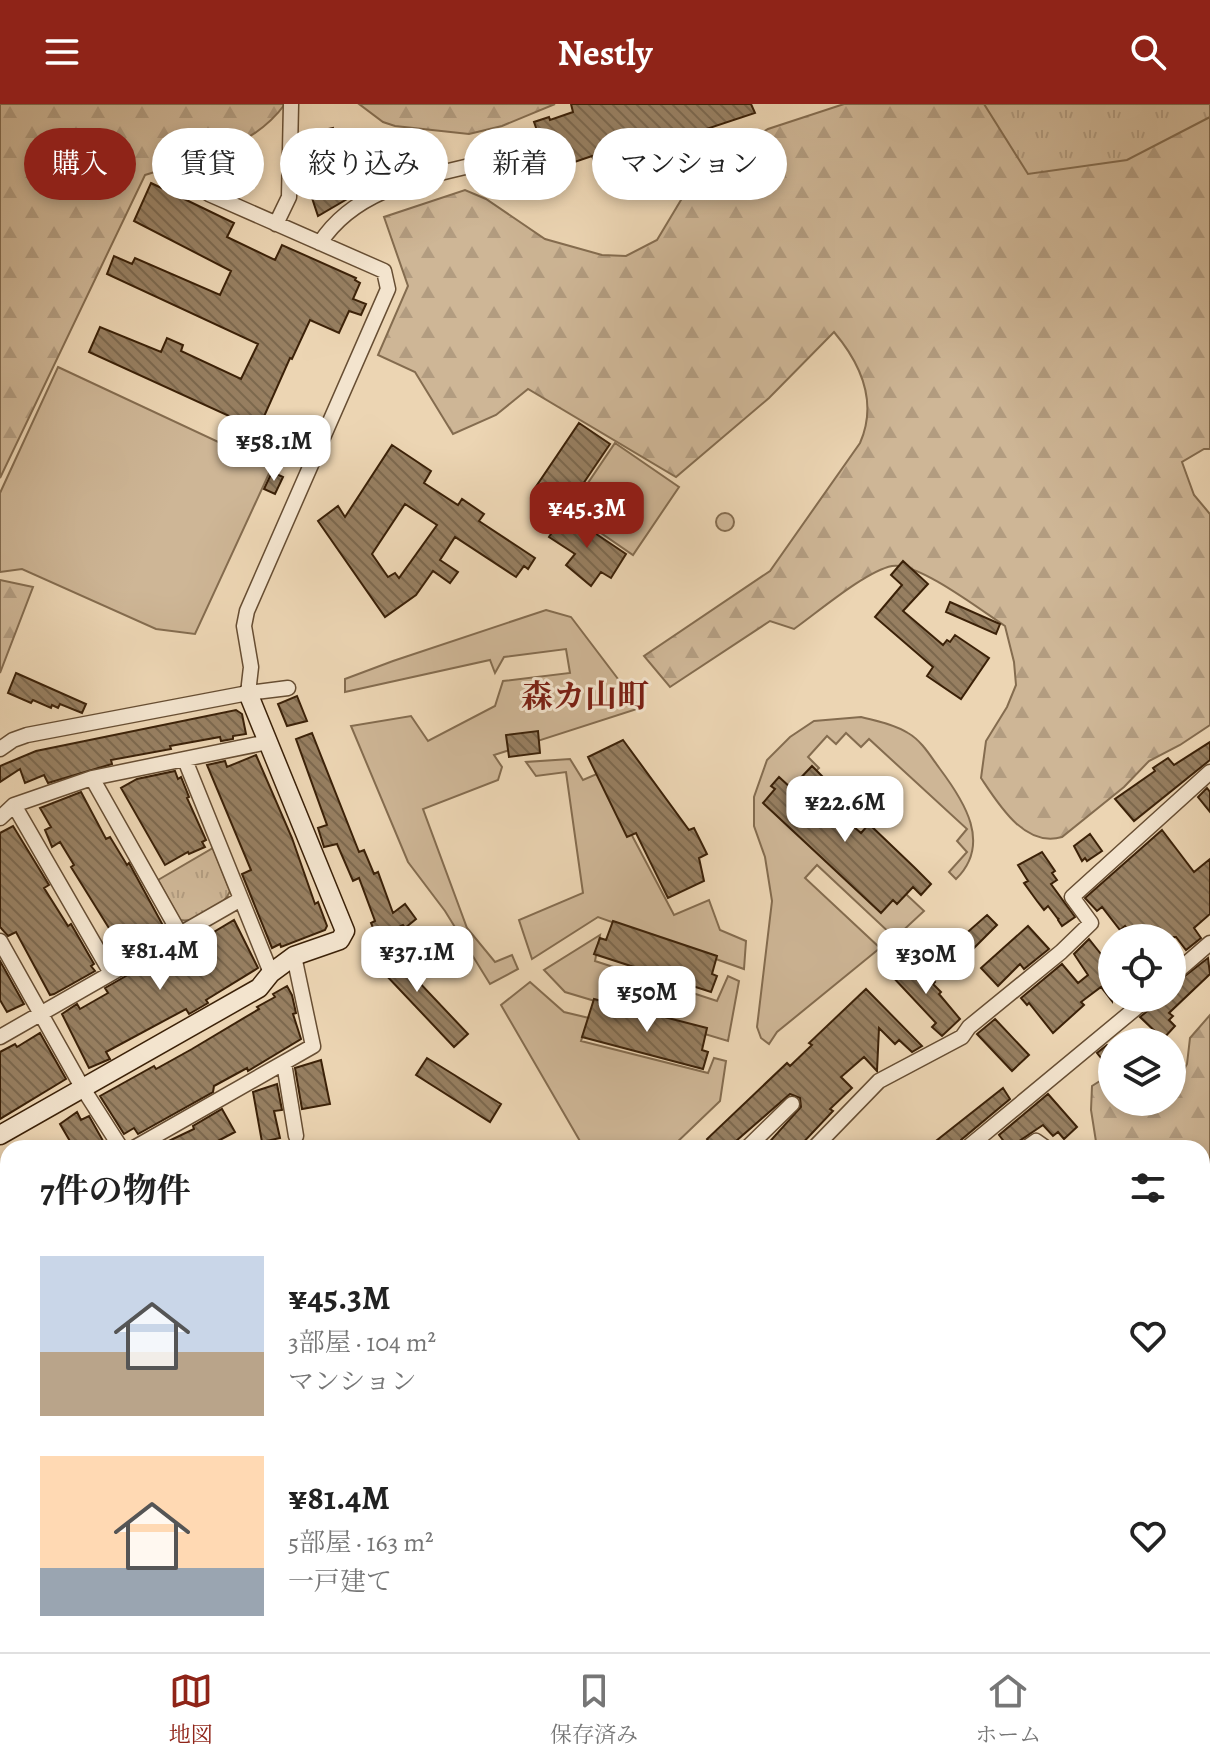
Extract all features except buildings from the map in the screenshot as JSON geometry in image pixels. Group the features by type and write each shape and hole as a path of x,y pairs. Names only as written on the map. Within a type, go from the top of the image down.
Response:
{"street":[{"path":"276,224 289,197 291,104"},
{"path":"320,243 329,229 371,196 464,167"},
{"path":"0,1135 259,988 271,973 294,956 340,940 345,931 248,693 251,667 244,626 247,611 388,289 384,271 222,200"},
{"path":"0,749 27,735 288,688"},
{"path":"0,818 14,805 92,778 268,742"},
{"path":"185,760 271,973"},
{"path":"822,1140 879,1081 962,1037 969,1027 1071,942 1091,923 1072,897 1210,772"},
{"path":"92,778 180,934"},
{"path":"14,805 111,973"},
{"path":"0,1037 241,899"},
{"path":"1186,964 1210,943"},
{"path":"1,944 82,1087 116,1140"},
{"path":"148,1140 313,1046 294,956"},
{"path":"977,1140 1131,1012"},
{"path":"284,1063 296,1136"},
{"path":"755,1140 792,1104"}],"green space":[{"path":"0,104 285,104 261,128 152,128 152,173 145,175 136,194 136,128 24,128 24,200 133,200 0,478"},
{"path":"359,104 555,104 502,126 464,128 464,133 448,132 448,128 414,128 383,122"},
{"path":"844,104 1210,104 1210,449 1204,449 1182,462 1194,495 1210,514 1210,725 1149,761 1124,787 1062,837 1049,839 1036,836 1014,822 981,778 986,741 1007,707 1016,685 1005,626 949,588 917,571 892,566 881,569 794,629 770,621 670,687 644,656 770,571 860,443 867,413 864,384 852,357 834,332 769,398 676,477 528,389 496,415 453,434 415,372 378,355 408,286 384,217 435,200 448,200 448,196 464,190 464,200 487,200 545,239 602,255 626,256 657,240 681,200 787,200 787,128 771,128"},
{"path":"984,104 1210,104 1210,117 1127,160 1028,174"},
{"path":"58,367 272,467 195,634 156,629 22,569 0,572 0,493"},
{"path":"615,443 679,487 633,555 569,511"},
{"path":"725,513 734,522 725,531 716,522"},
{"path":"0,580 33,587 0,673"},
{"path":"546,610 571,617 640,708 494,755 502,767 498,780 423,809 467,928 495,962 512,955 518,969 490,984 445,911 408,862 351,726 411,716 428,741 495,706 503,681 570,673 566,649 504,657 495,673 490,660 345,692 345,679"},
{"path":"861,717 903,730 926,750 965,809 973,837 972,852 967,866 956,879 949,872 967,852 957,841 967,829 869,739 861,747 846,733 836,744 827,736 808,757 819,768 796,791 924,911 895,938 817,865 805,878 880,948 777,1032 769,1044 761,1038 757,1027 772,901 765,857 754,826 754,797 767,760 790,737 814,721"},
{"path":"570,759 583,780 599,773 674,915 709,900 720,930 746,941 744,969 598,917 532,959 519,920 583,893 566,772 536,776 526,762"},
{"path":"213,848 230,891 222,903 209,913 180,920 158,880"},
{"path":"600,935 595,961 717,1001 728,976 739,981 728,1041 565,992 544,970"},
{"path":"530,982 564,1012 589,1018 581,1041 708,1073 714,1058 726,1061 720,1101 679,1140 579,1140 501,1005"},
{"path":"1210,1015 1210,1140 1096,1140 1091,1110 1092,1086 1098,1082 1098,1116 1186,1116 1190,1038"}],"district":[{"name":"森カ山町","path":"585,696"}]}
